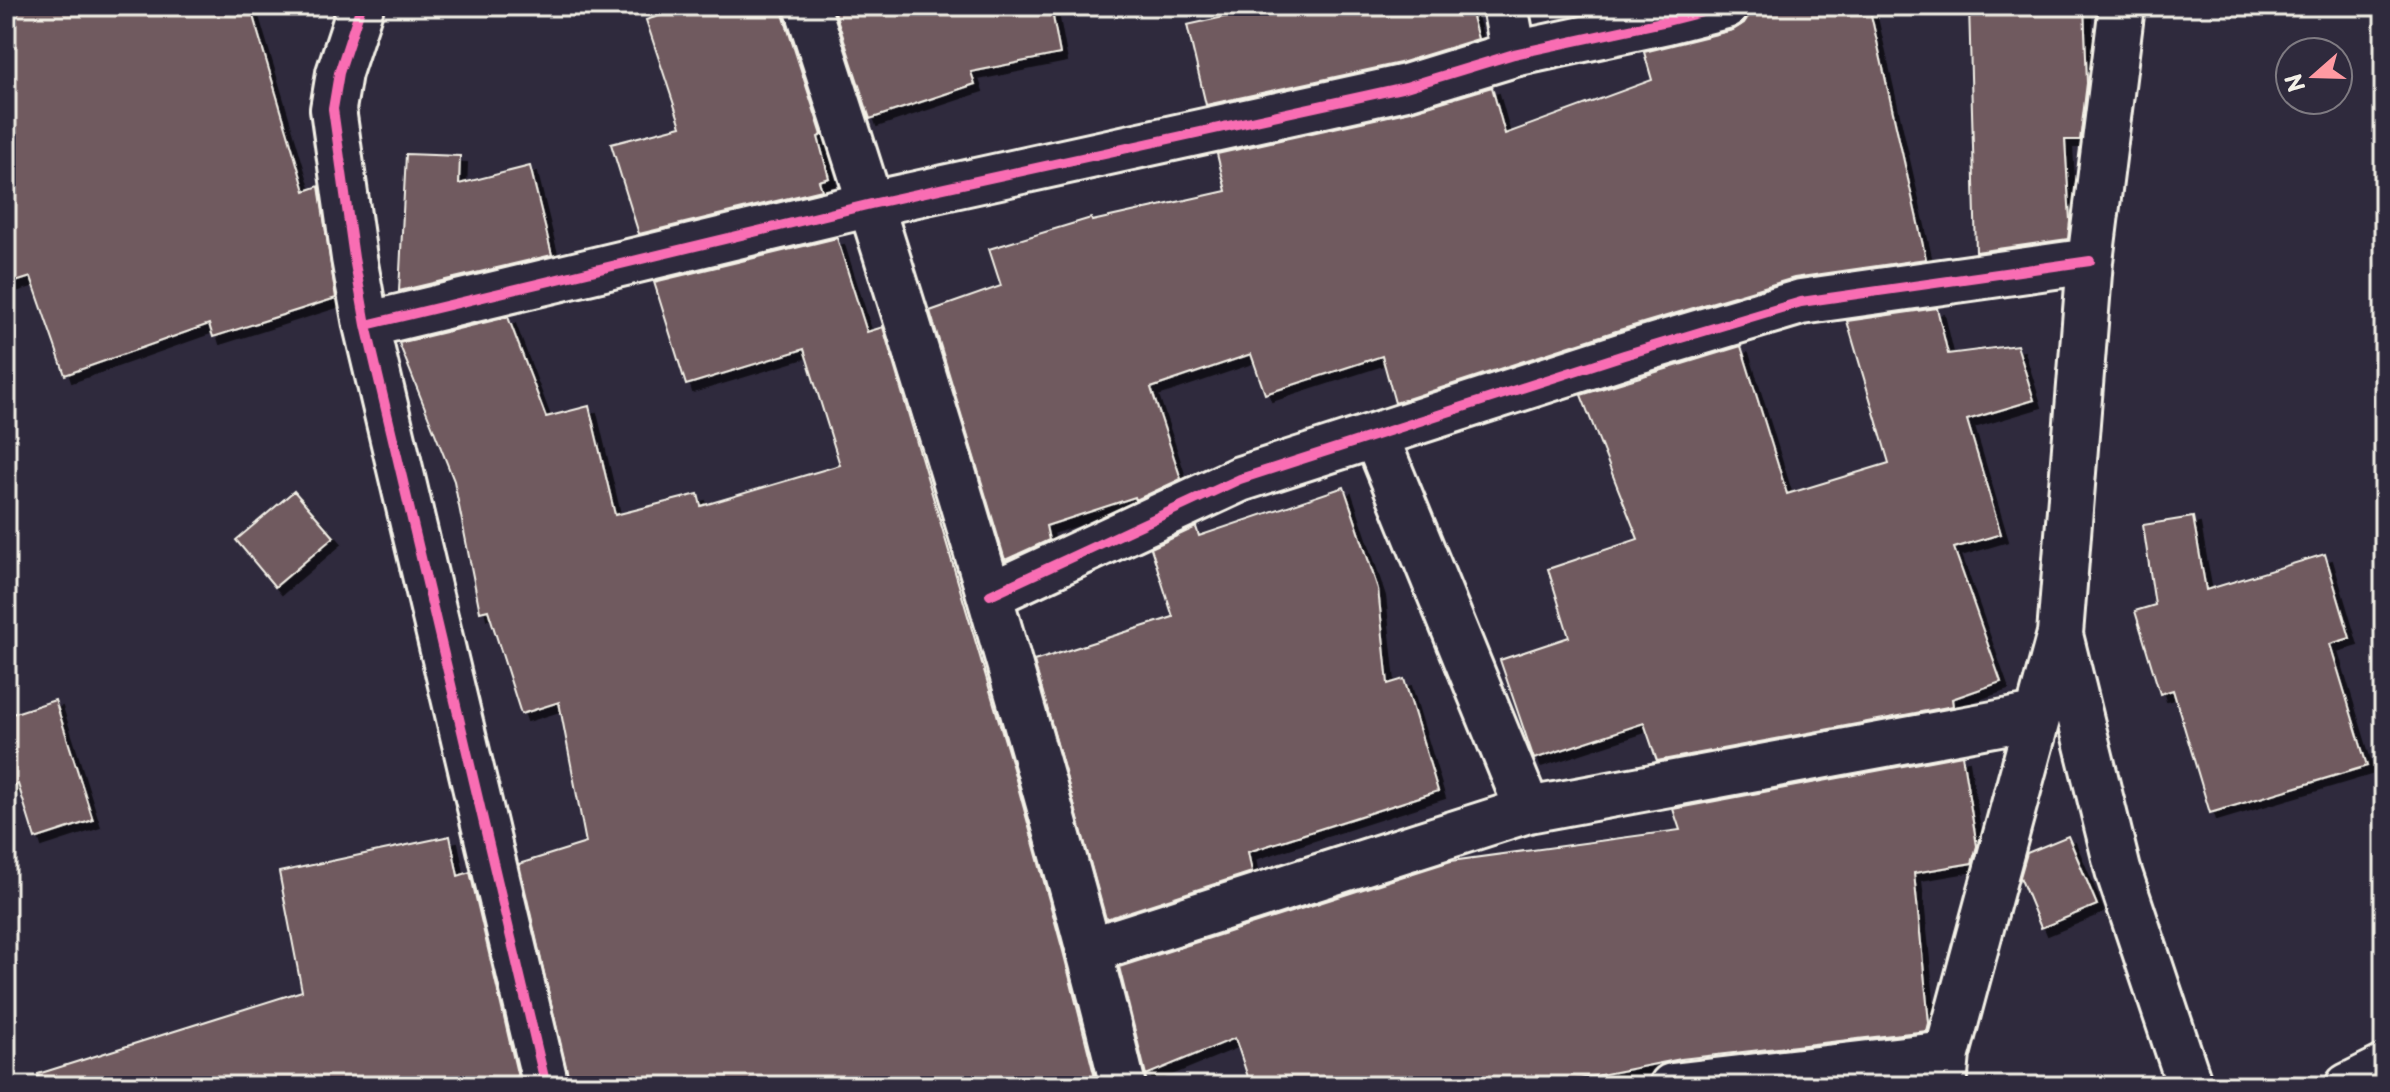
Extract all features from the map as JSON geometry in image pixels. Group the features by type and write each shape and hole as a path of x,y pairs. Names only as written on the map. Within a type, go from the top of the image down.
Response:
{"street":[{"path":"361,6 339,73 333,109 354,258 366,325 546,1086"},
{"path":"807,6 990,595 1090,950 1123,1086"},
{"path":"1505,6 1514,54"},
{"path":"366,325 871,204 1406,87 1514,54 1726,6"},
{"path":"1672,1086 1946,1070 2060,634 2090,261 2122,6"},
{"path":"990,595 1240,479 1624,355 1801,302 2090,261"},
{"path":"1376,437 1528,810"},
{"path":"2060,634 2118,870 2190,1086"},
{"path":"1090,950 1528,810 2037,716"},
{"path":"2348,1086 2384,1068"}],"building":[{"path":"6,6 250,6 305,191 319,186 336,298 213,337 209,324 65,375 31,277 6,285"},
{"path":"690,6 783,6 822,135 818,137 829,178 819,181 822,190 639,234 611,144 681,126 646,20"},
{"path":"833,6 1051,6 1060,54 971,72 975,84 870,119"},
{"path":"1274,6 1469,6 1478,39 1400,63 1206,105 1187,25"},
{"path":"1750,6 1869,6 1926,259 1794,278 1616,331 1395,403 1382,356 1265,394 1251,354 1151,388 1181,479 1136,500 1135,497 1046,526 1049,540 1005,560 930,311 1001,286 989,249 1091,218 1092,221 1226,191 1217,154 1411,111 1492,87 1505,134 1652,80 1644,52 1733,30 1744,23 1750,14"},
{"path":"1969,6 2084,6 2087,83 2080,140 2065,140 2070,221 2068,239 1976,252"},
{"path":"406,154 460,156 459,184 530,166 552,255 399,291"},
{"path":"837,238 867,332 883,327 1012,765 1097,1086 570,1086 519,864 586,843 559,702 521,714 488,610 480,612 454,481 399,343 508,317 546,417 589,406 615,515 698,494 701,506 840,465 804,349 686,385 654,282"},
{"path":"1937,308 1948,354 2017,345 2034,400 1967,420 2001,534 1954,548 2001,682 1952,699 1953,706 1657,761 1644,723 1534,759 1500,660 1569,637 1548,569 1638,539 1581,395 1741,346 1787,494 1889,463 1847,321"},
{"path":"1344,487 1378,589 1388,684 1404,679 1438,791 1248,852 1252,872 1106,919 1034,661 1173,617 1151,548 1196,527 1199,536"},
{"path":"294,491 334,537 275,587 236,540"},
{"path":"2193,517 2206,590 2325,554 2350,638 2330,644 2367,766 2210,813 2173,690 2160,694 2135,611 2155,605 2143,525"},
{"path":"55,700 93,820 35,839 18,784 6,788 6,716"},
{"path":"1962,755 1977,846 1972,863 1914,873 1929,1023 1927,1031 1681,1059 1545,1086 1251,1086 1235,1038 1146,1075 1119,967 1451,861 1680,830 1673,809"},
{"path":"450,836 458,876 470,872 520,1086 40,1086 38,1074 302,991 279,872"},
{"path":"2068,836 2097,905 2041,928 2020,877 2027,853"}],"cycle path":[{"path":"361,6 339,73 333,109 354,258 366,325 546,1086"},
{"path":"366,325 871,204 1406,87 1514,54 1726,6"},
{"path":"990,595 1240,479 1624,355 1801,302 2090,261"}]}
